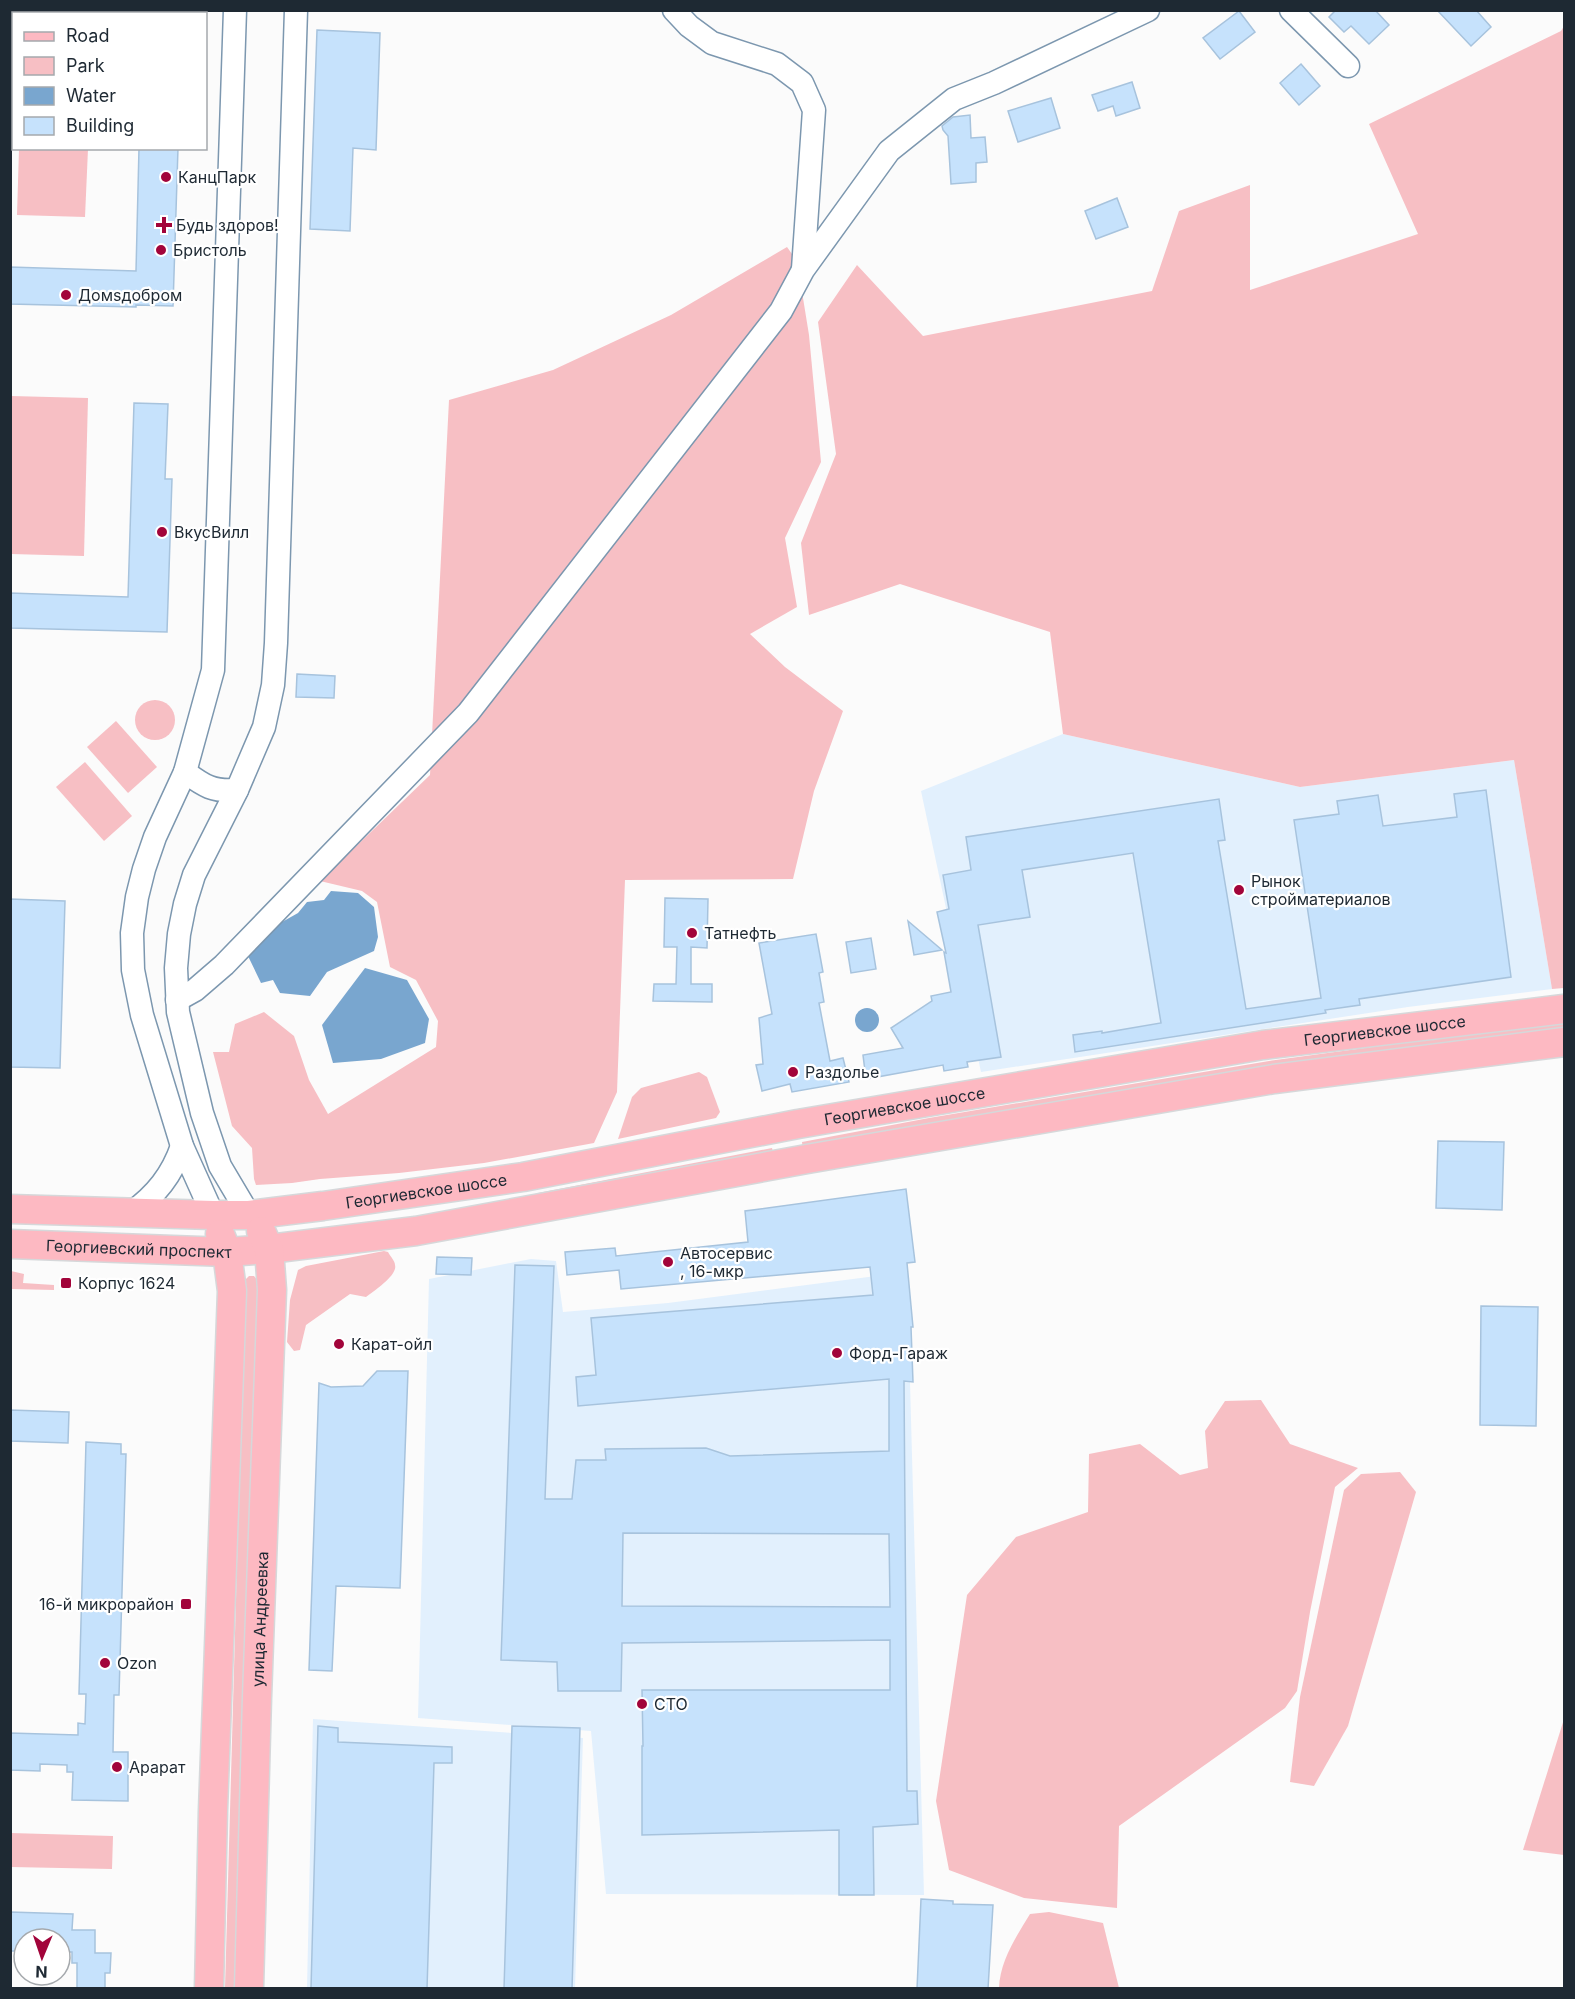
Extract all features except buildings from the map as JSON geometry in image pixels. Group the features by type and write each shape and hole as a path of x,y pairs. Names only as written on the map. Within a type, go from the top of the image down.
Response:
{"main road":[{"name":"Георгиевское шоссе","path":"249,1215 523,1177 798,1124 1263,1045 1564,1009"},
{"name":"Георгиевское шоссе","path":"268,1249 416,1231 807,1159 1274,1079 1564,1042"},
{"path":"10,1209 249,1215 261,1232 268,1249"},
{"path":"209,1989 213,1810 232,1291 227,1252 213,1215"},
{"name":"Георгиевский проспект","path":"10,1244 227,1252 268,1249"},
{"name":"улица Андреевка","path":"249,1989 272,1290 268,1249"}],"street":[{"path":"213,1215 182,1146 137,998 132,933 144,869 155,837 185,772 213,670 236,10"},
{"path":"249,1215 220,1166 202,1113 178,1012 177,968 179,934 189,889 237,790 264,727 273,686 296,10"},
{"path":"674,10 689,26 712,43 777,64 802,83 814,110 803,270"},
{"path":"177,1000 195,990 224,965 468,713 781,311 803,270 889,151 954,99 994,83 1148,10"},
{"path":"1291,10 1348,66"},
{"path":"185,772 210,788 222,791 237,790"},
{"path":"798,1124 787,1135 786,1142 793,1155 807,1159"},
{"path":"130,1213 169,1176 182,1146"}],"shaded area":[{"name":"Рынок стройматериалов","path":"1063,734 1300,787 1514,760 1552,989 1408,1007 981,1072 921,791"},
{"path":"531,1259 556,1261 563,1312 668,1303 907,1272 924,1895 606,1894 591,1731 418,1718 429,1279"},
{"path":"313,1719 583,1738 575,1988 307,1988"}],"green space":[{"path":"1564,26 1564,988 1552,989 1514,760 1300,787 1063,734 1050,632 900,584 809,615 801,543 836,454 818,322 857,265 923,336 1152,291 1179,211 1250,185 1250,290 1418,234 1369,124 1561,31"},
{"path":"19,150 88,150 85,217 17,215"},
{"path":"787,247 797,261 809,335 821,462 785,538 797,607 750,634 785,667 843,711 814,791 793,879 625,880 617,1092 594,1143 484,1163 256,1185 252,1148 232,1126 213,1052 229,1052 235,1024 264,1012 294,1036 309,1080 328,1114 436,1047 438,1021 416,980 390,967 377,902 362,891 320,881 430,775 449,400 553,370 671,315"},
{"path":"11,396 88,398 84,556 11,554"},
{"path":"155,700 163,701 169,706 174,712 174,728 169,734 163,739 155,740 147,739 141,734 136,728 135,720 136,712 141,706 147,701"},
{"path":"116,721 157,767 128,793 87,747"},
{"path":"85,762 132,816 104,841 56,787"},
{"path":"1564,1021 1564,1029 803,1150 802,1142 929,1118 1269,1061"},
{"path":"699,1072 707,1077 720,1112 716,1118 618,1139 632,1097 641,1088"},
{"path":"772,1148 774,1156 550,1198 538,1193"},
{"path":"388,1252 395,1263 395,1269 389,1278 366,1297 350,1294 306,1325 300,1350 294,1351 287,1342 290,1300 298,1270 306,1266"},
{"path":"11,1271 24,1274 23,1283 54,1285 54,1290 11,1289"},
{"path":"249,1276 254,1276 258,1281 237,1988 225,1988 245,1280"},
{"path":"1261,1400 1290,1444 1358,1468 1335,1487 1297,1691 1285,1708 1119,1826 1117,1908 1024,1898 949,1870 936,1801 967,1595 1016,1537 1088,1512 1089,1454 1140,1444 1180,1475 1208,1468 1205,1431 1225,1401"},
{"path":"1400,1472 1416,1492 1348,1726 1314,1786 1290,1782 1300,1697 1344,1490 1361,1474"},
{"path":"1564,1719 1564,1855 1523,1850"},
{"path":"11,1833 113,1836 112,1869 11,1867"},
{"path":"1049,1912 1103,1923 1119,1988 999,1988 1002,1968 1014,1940 1030,1914"}],"water":[{"path":"331,891 358,893 374,907 378,937 374,951 327,972 310,996 280,993 273,980 261,983 248,956 266,931 298,913 307,902 324,900"},
{"path":"365,968 407,980 429,1019 425,1043 381,1059 333,1063 322,1025"},
{"path":"867,1008 872,1009 878,1015 878,1025 872,1031 867,1032 862,1031 856,1025 855,1020 856,1015 862,1009"}],"place":[{"name":"КанцПарк","path":"166,177"},
{"name":"Будь здоров!","path":"164,225"},
{"name":"Бристоль","path":"161,250"},
{"name":"Домsдобром","path":"66,295"},
{"name":"ВкусВилл","path":"162,532"},
{"name":"Рынок стройматериалов","path":"1239,890"},
{"name":"Татнефть","path":"692,933"},
{"name":"Раздолье","path":"793,1072"},
{"name":"Автосервис , 16-мкр","path":"668,1262"},
{"name":"Корпус 1624","path":"66,1283"},
{"name":"Карат-ойл","path":"339,1344"},
{"name":"Форд-Гараж","path":"837,1353"},
{"name":"16-й микрорайон","path":"186,1604"},
{"name":"Ozon","path":"105,1663"},
{"name":"СТО","path":"642,1704"},
{"name":"Арарат","path":"117,1767"}]}
